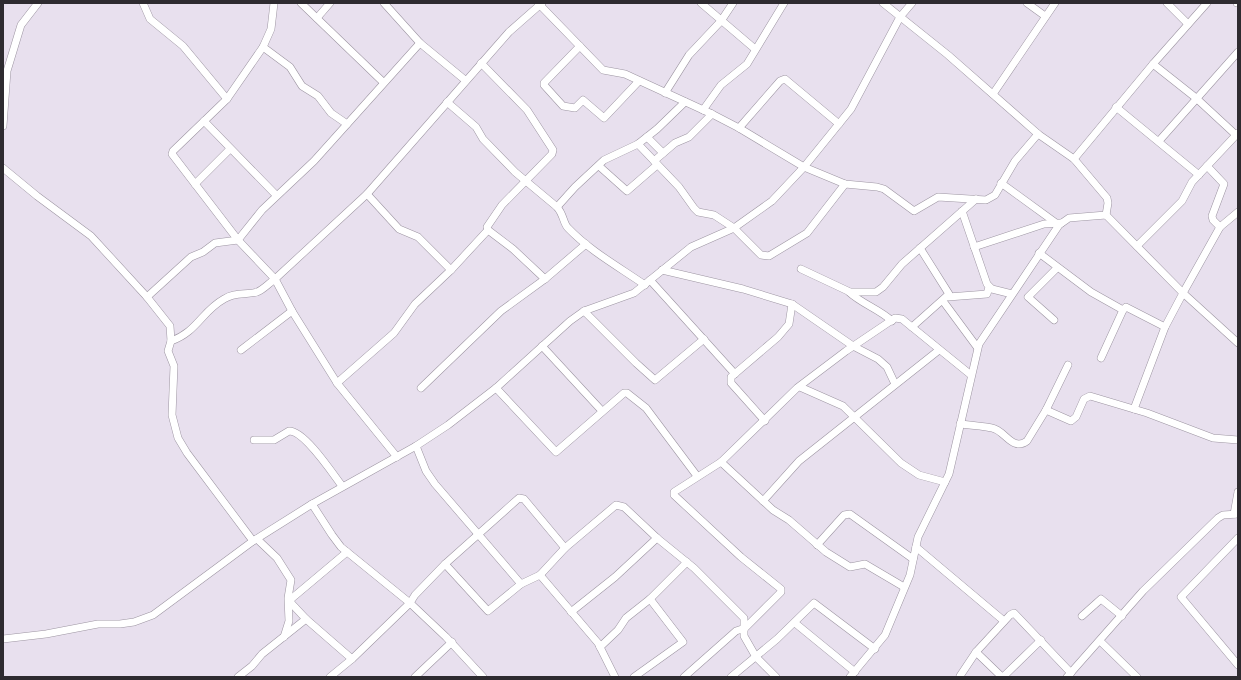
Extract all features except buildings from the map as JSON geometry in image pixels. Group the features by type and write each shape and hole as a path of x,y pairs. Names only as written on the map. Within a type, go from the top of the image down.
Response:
{"street":[{"path":"3,126 7,71 21,25 38,3"},
{"path":"143,3 150,19 179,42 227,99"},
{"path":"274,3 271,29 263,47 227,99 173,151 173,158 238,240 275,279 292,311 338,383 397,457"},
{"path":"301,3 383,82"},
{"path":"317,18 330,3"},
{"path":"384,3 420,43 465,80"},
{"path":"701,3 755,49"},
{"path":"665,93 689,56 721,21 733,3"},
{"path":"703,110 721,85 747,64 784,3"},
{"path":"883,3 993,94 1038,134 1074,159 1107,198 1106,215 1184,293 1238,343"},
{"path":"3,639 46,634 98,624 120,624 134,622 153,615 255,540 342,486 397,457 448,425 496,388 570,321 584,311 634,293 694,245 734,228 772,201 804,167 851,109 900,17 912,3"},
{"path":"1027,3 1045,16"},
{"path":"993,94 1035,35 1045,16 1055,3"},
{"path":"1167,3 1188,24"},
{"path":"1074,159 1116,107 1207,3"},
{"path":"171,341 183,337 193,329 222,299 235,294 259,291 275,279 367,194 448,102 465,80 517,24 540,4 603,70 620,72 712,114 739,128 804,167 845,184 878,187 890,193 914,211 938,197 986,200 991,198 995,195 1015,161 1038,134"},
{"path":"147,297 191,257 203,252 215,244 238,240 262,210 276,195 314,161 383,82 420,43"},
{"path":"580,46 544,83 544,85 563,106 575,108 583,100 604,118 639,81"},
{"path":"263,47 290,67 302,86 318,96 331,113 347,124"},
{"path":"1159,141 1238,52"},
{"path":"338,383 394,333 415,304 451,270 488,230 487,225 502,204 552,154 553,150 527,110 481,63"},
{"path":"1136,246 1182,201 1192,182 1237,134 1196,98 1153,64"},
{"path":"739,128 780,81 784,79 839,124"},
{"path":"448,102 476,127 483,139 525,180 563,213 567,227 586,244 648,282 704,339 735,374"},
{"path":"557,207 575,187 610,156 638,144 685,102"},
{"path":"1116,107 1199,175"},
{"path":"599,166 627,191 656,163 663,153 677,142 689,137 712,114"},
{"path":"204,121 276,195"},
{"path":"647,137 663,153"},
{"path":"638,144 679,187 698,212 714,216 734,228 761,255 769,256 807,233 845,184"},
{"path":"195,184 230,149"},
{"path":"1207,166 1224,184 1212,216 1213,220 1220,228"},
{"path":"3,168 37,196 91,236 147,297 170,326 171,341 168,351 174,366 172,415 178,438 187,453 255,540 277,558 291,580 288,598 289,621 284,637"},
{"path":"1001,184 1059,223"},
{"path":"367,194 400,229 418,236 451,270"},
{"path":"849,292 876,292 880,290 902,264 976,199"},
{"path":"945,299 987,294 989,287 962,211"},
{"path":"1134,409 1166,327 1220,228 1238,212"},
{"path":"974,247 1044,224 1059,223 1069,218 1106,215"},
{"path":"795,623 852,674 875,649 885,635 910,575 922,528 949,474 977,347 1059,223"},
{"path":"488,230 513,249 545,279"},
{"path":"421,388 495,316 545,279 586,244"},
{"path":"912,327 945,299 949,292 920,248"},
{"path":"1039,253 1057,268 1091,292 1123,310"},
{"path":"1054,320 1028,297 1057,268"},
{"path":"801,269 849,292 856,298 882,312 892,321"},
{"path":"662,270 792,304 853,346 878,359 890,371 895,384"},
{"path":"989,287 1012,294"},
{"path":"945,299 977,347"},
{"path":"765,421 731,384 731,377 778,337 789,324 792,304"},
{"path":"1101,358 1123,310 1128,307 1166,327"},
{"path":"241,350 292,311"},
{"path":"584,311 641,369 656,380 704,339"},
{"path":"684,677 736,631 745,628 781,592 781,589 742,557 674,495 674,492 721,462 765,421 797,388 853,346 895,318 902,319 971,375"},
{"path":"542,346 602,411"},
{"path":"763,501 799,461 940,350"},
{"path":"960,424 992,428 1015,444 1019,445 1027,441 1046,410 1068,365"},
{"path":"800,387 843,406 900,463 923,478 945,482"},
{"path":"496,388 556,452 624,393 627,394 646,408 697,476"},
{"path":"1046,410 1071,421 1076,417 1084,399 1090,396 1134,409 1213,438 1238,440"},
{"path":"254,440 270,441 289,431 297,433 320,457 342,486"},
{"path":"416,446 430,478 478,536 521,584"},
{"path":"721,462 773,510 789,520 817,545 845,565 850,567 866,564 904,587"},
{"path":"960,676 976,652 1010,615 1017,615 1041,640 1069,675 1143,591 1218,518 1223,515 1236,514 1238,492"},
{"path":"330,677 352,659 410,603 415,595 445,564 521,497 565,548"},
{"path":"312,504 332,535 347,552 410,603 452,642 483,677"},
{"path":"445,564 488,612 521,584 540,575 565,548 616,505 624,507 657,538 687,562 744,618 744,636"},
{"path":"817,545 844,515 850,514 913,559"},
{"path":"571,612 615,578 657,538"},
{"path":"1238,538 1181,597 1238,665"},
{"path":"916,547 1004,621"},
{"path":"347,552 292,596 291,603 306,619 352,659"},
{"path":"600,647 618,630 626,618 650,599 687,562"},
{"path":"540,575 600,647 615,677"},
{"path":"634,677 683,642 650,599"},
{"path":"1082,616 1101,599 1122,616"},
{"path":"731,677 795,623 812,604 816,604 875,649"},
{"path":"238,677 252,666 262,654 306,619"},
{"path":"736,631 744,636 756,657 776,677"},
{"path":"976,652 1003,677 1041,640"},
{"path":"1100,641 1137,677"},
{"path":"414,677 452,642"}]}
